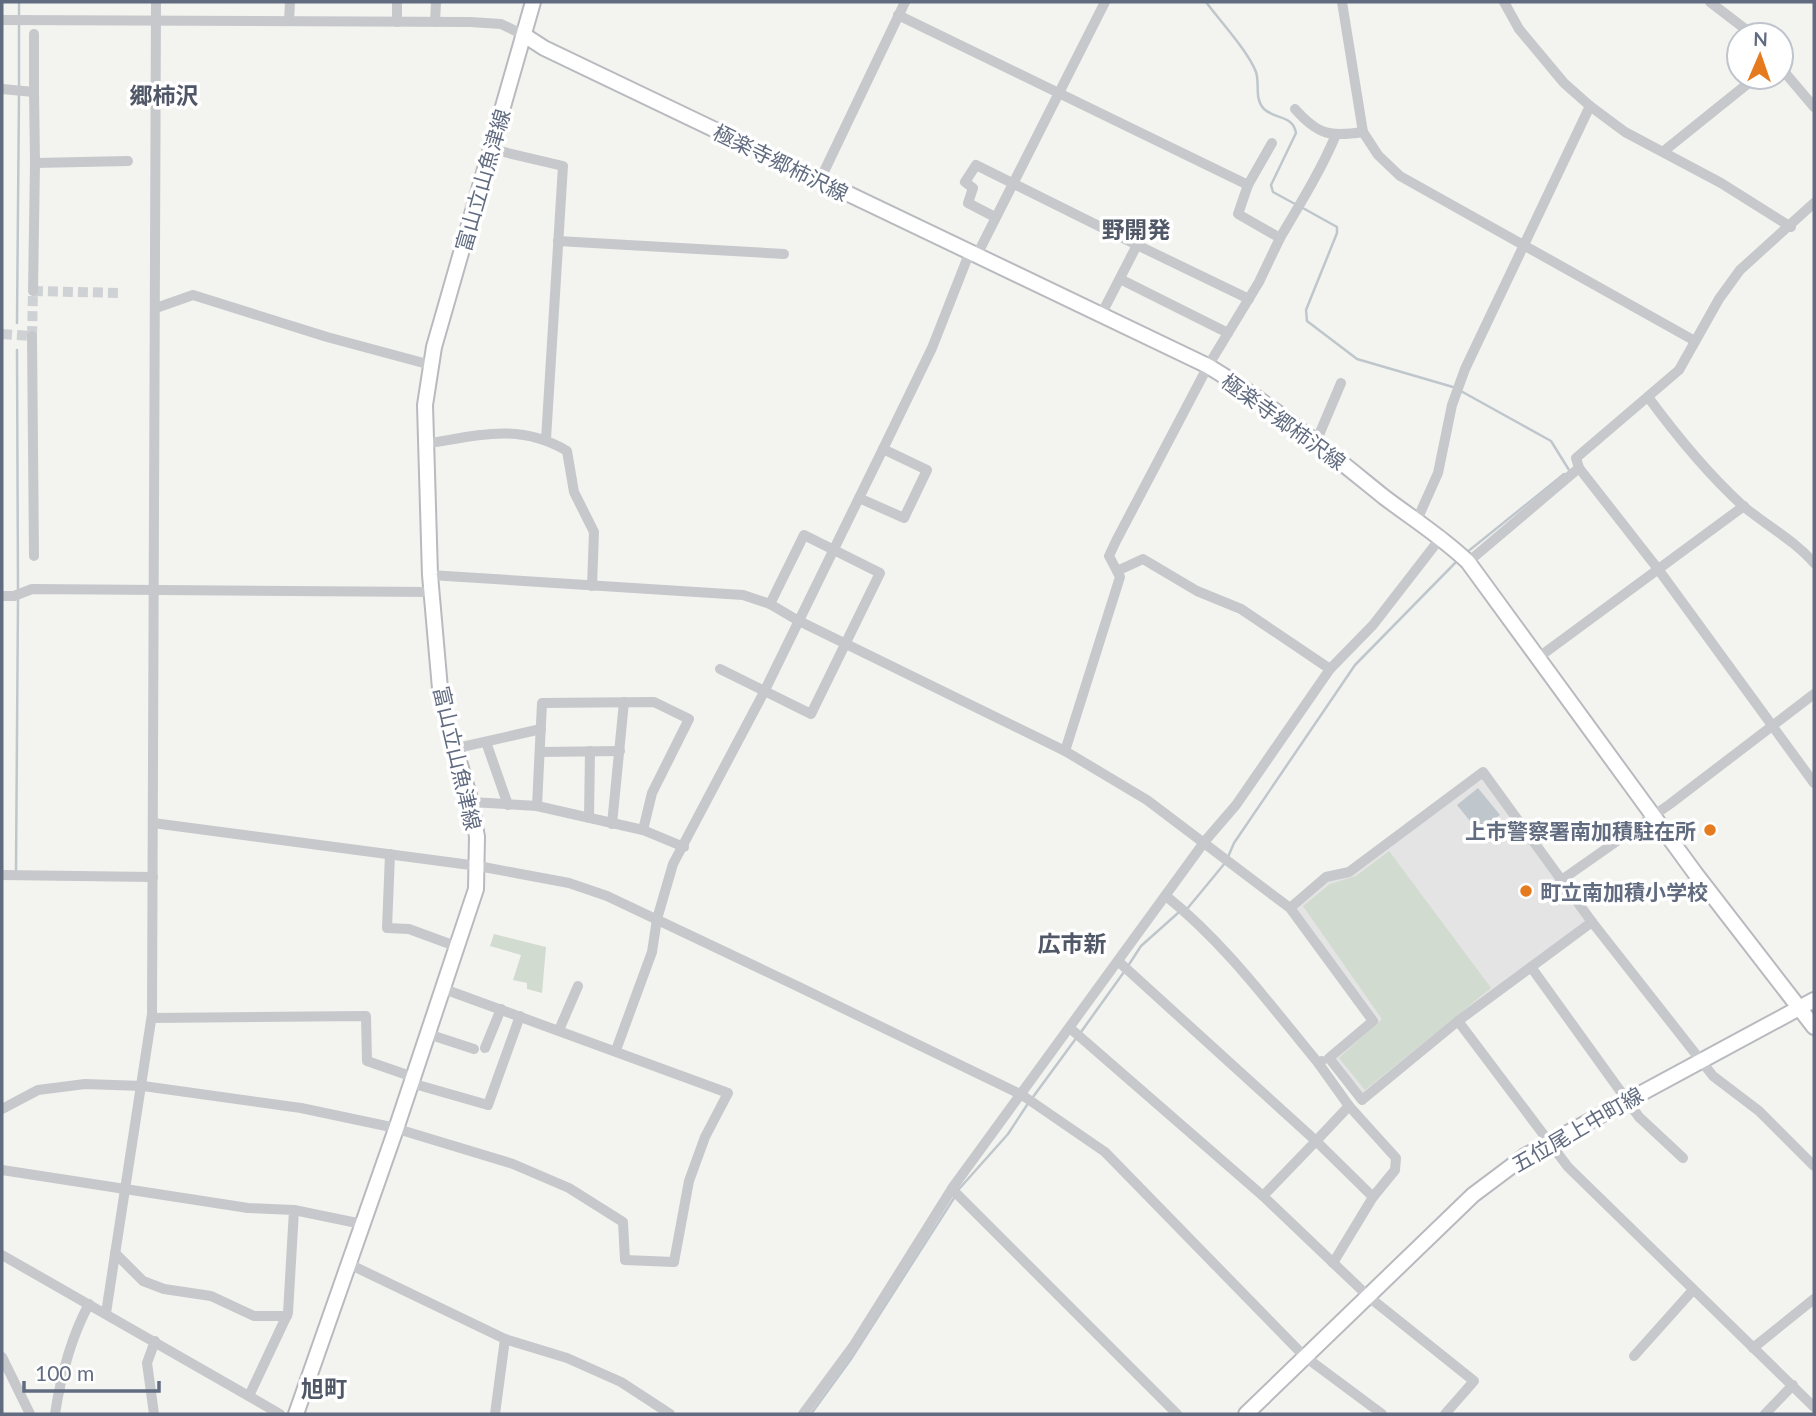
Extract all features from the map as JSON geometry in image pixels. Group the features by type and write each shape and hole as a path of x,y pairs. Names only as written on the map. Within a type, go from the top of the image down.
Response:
{"main road":[{"name":"富山立山魚津線","path":"296,1414 470,912 478,866 471,802 453,749 441,700 430,575 425,405 431,365 533,2"},
{"name":"極楽寺郷柿沢線","path":"524,35 544,48 1208,366 1246,389 1417,520 1442,536 1468,562 1654,813 1695,873 1814,1027"},
{"name":"五位尾上中町線","path":"1246,1414 1473,1195 1547,1142 1814,1000"}],"street":[{"path":"106,1313 152,1018 156,2"},
{"path":"289,21 290,2"},
{"path":"397,2 397,22"},
{"path":"436,2 436,22"},
{"path":"820,180 905,2"},
{"path":"616,1050 652,952 657,919 668,879 764,692 832,548 883,449 972,254 980,250 1105,2"},
{"path":"1342,2 1363,132 1378,155 1401,176 1695,341"},
{"path":"1504,2 1519,29 1564,83 1590,106 1625,132 1664,151 1791,227"},
{"path":"1710,2 1735,21"},
{"path":"898,15 1248,184"},
{"path":"2,20 436,22 501,24 524,35"},
{"path":"33,291 34,34"},
{"path":"1795,85 1814,107"},
{"path":"2,89 34,92"},
{"path":"1664,151 1739,91"},
{"path":"1417,520 1438,473 1452,405 1465,369 1590,106"},
{"path":"1295,109 1310,126 1335,137 1363,132"},
{"path":"1065,751 1120,578 1109,556 1208,366 1249,299 1306,189 1320,173 1335,137"},
{"path":"1272,143 1248,184 1238,214 1280,238"},
{"path":"491,149 563,166 546,439"},
{"path":"35,163 128,161"},
{"path":"995,217 968,203 973,188 965,182 975,165 1249,299"},
{"path":"1814,203 1791,227 1740,271 1718,299 1679,370 1576,458 1579,468 1658,569 1814,783"},
{"path":"558,241 784,254"},
{"path":"1101,315 1137,245"},
{"path":"1119,279 1228,333"},
{"path":"156,307 193,295 327,337 431,365"},
{"path":"32,336 34,556"},
{"path":"1316,442 1341,383"},
{"path":"1648,397 1676,435 1744,506 1801,547 1814,563"},
{"path":"425,444 507,431 546,439 567,452 574,492 594,532 592,586"},
{"path":"859,498 904,518 927,470 883,449"},
{"path":"1468,562 1579,468"},
{"path":"1539,657 1744,506"},
{"path":"720,669 811,714 880,573 804,536 770,604"},
{"path":"803,1414 855,1345 952,1189 1071,1029 1205,841 1236,805 1330,669 1373,625 1442,536"},
{"path":"1118,571 1143,559 1197,591 1241,609 1330,669"},
{"path":"430,575 743,595 770,604 797,620 1065,751 1147,800 1205,841 1290,908 1373,1021 1324,1061"},
{"path":"2,596 14,596 32,589 431,592"},
{"path":"1560,881 1814,694"},
{"path":"612,824 624,702"},
{"path":"537,806 542,703 654,702 689,719 652,793 643,831"},
{"path":"453,749 541,729"},
{"path":"486,742 508,805"},
{"path":"589,818 590,751"},
{"path":"540,752 620,751"},
{"path":"1290,908 1326,877 1349,872 1483,772 1560,881 1700,1062 1713,1076 1759,1111 1814,1166"},
{"path":"471,802 537,806 643,831 684,847"},
{"path":"153,823 478,866 569,883 657,919 1022,1095 1105,1152 1304,1356 1382,1414"},
{"path":"390,854 387,928 409,929 458,947"},
{"path":"2,875 153,877"},
{"path":"1166,896 1191,915 1362,1100 1458,1021 1592,922"},
{"path":"1119,962 1316,1141 1373,1197"},
{"path":"1531,967 1626,1100 1683,1158"},
{"path":"559,1030 578,986"},
{"path":"2,1109 38,1090 59,1086 143,1086 301,1108 397,1129 513,1164 569,1188 624,1222 625,1260 674,1262 689,1181 705,1137 729,1093 444,989"},
{"path":"428,1034 479,1049 501,1009"},
{"path":"152,1018 366,1016 367,1061 412,1080 488,1105 520,1016"},
{"path":"1458,1021 1568,1167 1814,1407"},
{"path":"1071,1029 1263,1196 1368,1297 1474,1381 1445,1414"},
{"path":"1324,1061 1349,1107 1396,1158 1395,1170 1373,1197 1333,1263"},
{"path":"1263,1196 1349,1107"},
{"path":"2,1170 248,1208 294,1210 362,1224"},
{"path":"952,1189 1177,1414"},
{"path":"249,1396 287,1316 294,1210"},
{"path":"115,1253 143,1281 164,1289 211,1296 254,1316 287,1316"},
{"path":"2,1255 280,1414"},
{"path":"349,1264 505,1339 566,1358 621,1382 670,1414"},
{"path":"1633,1356 1693,1290"},
{"path":"1752,1348 1814,1299"},
{"path":"55,1414 58,1384 72,1335 89,1304"},
{"path":"495,1414 505,1339"},
{"path":"154,1414 147,1363 155,1341"},
{"path":"2,1357 30,1414"},
{"path":"1765,1414 1793,1385"}],"shaded area":[{"path":"1483,772 1592,922 1362,1100 1329,1058 1373,1020 1290,908 1326,877 1349,872"},
{"path":"1478,788 1500,815 1479,832 1457,805"},
{"path":"1389,851 1491,988 1365,1090 1339,1058 1382,1019 1303,906 1330,884 1356,876"},
{"path":"494,934 546,947 542,993 527,989 527,983 513,980 521,955 490,946"}],"waterway":[{"path":"19,2 19,16"},
{"path":"1206,2 1252,64 1256,72 1261,105 1294,127 1296,133 1271,185 1273,192 1295,204"},
{"path":"19,23 19,86"},
{"path":"17,323 19,93"},
{"path":"1301,207 1337,227 1306,310 1307,321 1357,359 1453,387"},
{"path":"17,350 18,592"},
{"path":"1459,390 1551,441 1569,470"},
{"path":"1466,553 1564,474"},
{"path":"1228,857 1234,843 1355,665 1458,560"},
{"path":"16,870 18,599"},
{"path":"1187,909 1225,863"},
{"path":"1128,966 1141,946 1178,913"},
{"path":"1081,1032 1124,972"},
{"path":"1033,1097 1077,1037"},
{"path":"959,1189 1008,1134 1027,1105"},
{"path":"811,1414 851,1359 954,1198"}],"tunnel":[{"path":"2,334 32,336 33,291 121,293"}],"place":[{"name":"上市警察署南加積駐在所","path":"1710,830"},
{"name":"町立南加積小学校","path":"1526,891"}],"district":[{"name":"郷柿沢","path":"164,95"},
{"name":"野開発","path":"1136,229"},
{"name":"広市新","path":"1072,943"},
{"name":"旭町","path":"324,1388"}]}
